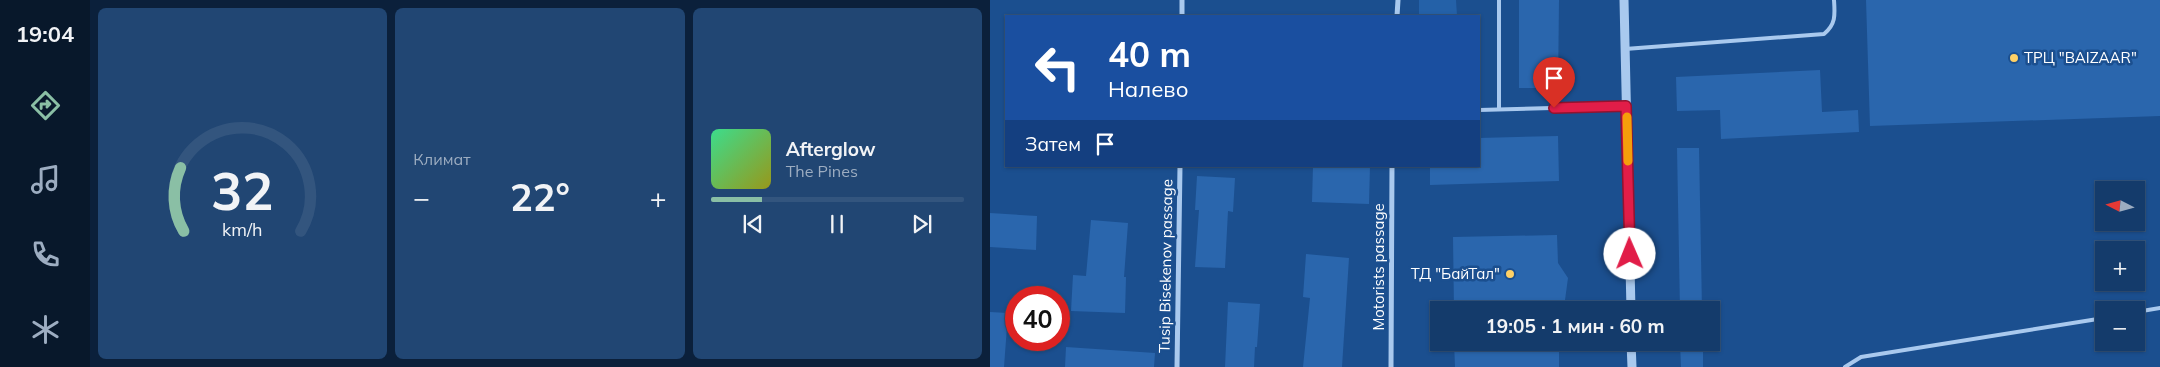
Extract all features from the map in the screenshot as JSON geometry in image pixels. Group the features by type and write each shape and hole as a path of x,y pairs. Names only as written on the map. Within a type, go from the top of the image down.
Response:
{"street":[{"path":"1182,0 1182,15"},
{"path":"1397,15 1398,0"},
{"path":"1624,0 1631,301"},
{"name":"Tusip Bisekenov passage","path":"1177,367 1180,167"},
{"name":"Motorists passage","path":"1391,367 1392,167"},
{"path":"1631,351 1632,367"}],"lane":[{"path":"1499,0 1499,109"},
{"path":"1625,49 1824,34 1832,28 1835,18 1834,0"},
{"path":"1480,110 1626,106"},
{"path":"2145,310 2160,308"},
{"path":"1845,367 1861,357 2095,319"}],"shaded area":[{"path":"1419,0 1456,0 1457,15 1419,15"}],"building":[{"path":"1519,0 1559,0 1558,88 1519,88"},
{"name":"ТРЦ \"BAIZAAR\"","path":"1866,0 2160,0 2160,116 1870,126"},
{"path":"1820,70 1822,112 1858,110 1859,132 1721,139 1720,110 1677,111 1676,77"},
{"path":"1558,136 1559,181 1430,185 1430,167 1480,167 1480,138"},
{"path":"1677,148 1699,148 1702,301 1680,301"},
{"path":"1313,167 1370,167 1369,204 1312,202"},
{"path":"1197,176 1235,178 1233,212 1228,211 1225,268 1195,267 1199,210 1195,210"},
{"path":"990,213 1037,216 1036,250 990,247"},
{"path":"1091,220 1128,223 1124,277 1126,277 1125,313 1071,311 1073,275 1086,276"},
{"name":"ТД \"БайТал\"","path":"1557,235 1558,263 1568,278 1565,300 1454,301 1453,237"},
{"path":"1306,254 1349,258 1342,367 1303,367 1310,298 1303,297"},
{"path":"1228,302 1260,304 1254,367 1225,367"},
{"path":"990,312 1005,313 1004,367 990,367"},
{"path":"1070,347 1155,353 1154,367 1065,367 1066,351 1070,351"},
{"path":"1454,351 1559,351 1559,367 1455,367"},
{"path":"1680,351 1703,351 1703,367 1681,367"}],"slow traffic":[{"path":"1627,117 1628,161"}],"place":[{"name":"ТРЦ \"BAIZAAR\"","path":"2014,58"},
{"name":"ТД \"БайТал\"","path":"1510,274"}],"route":[{"path":"1554,108 1626,106 1630,254"}]}
